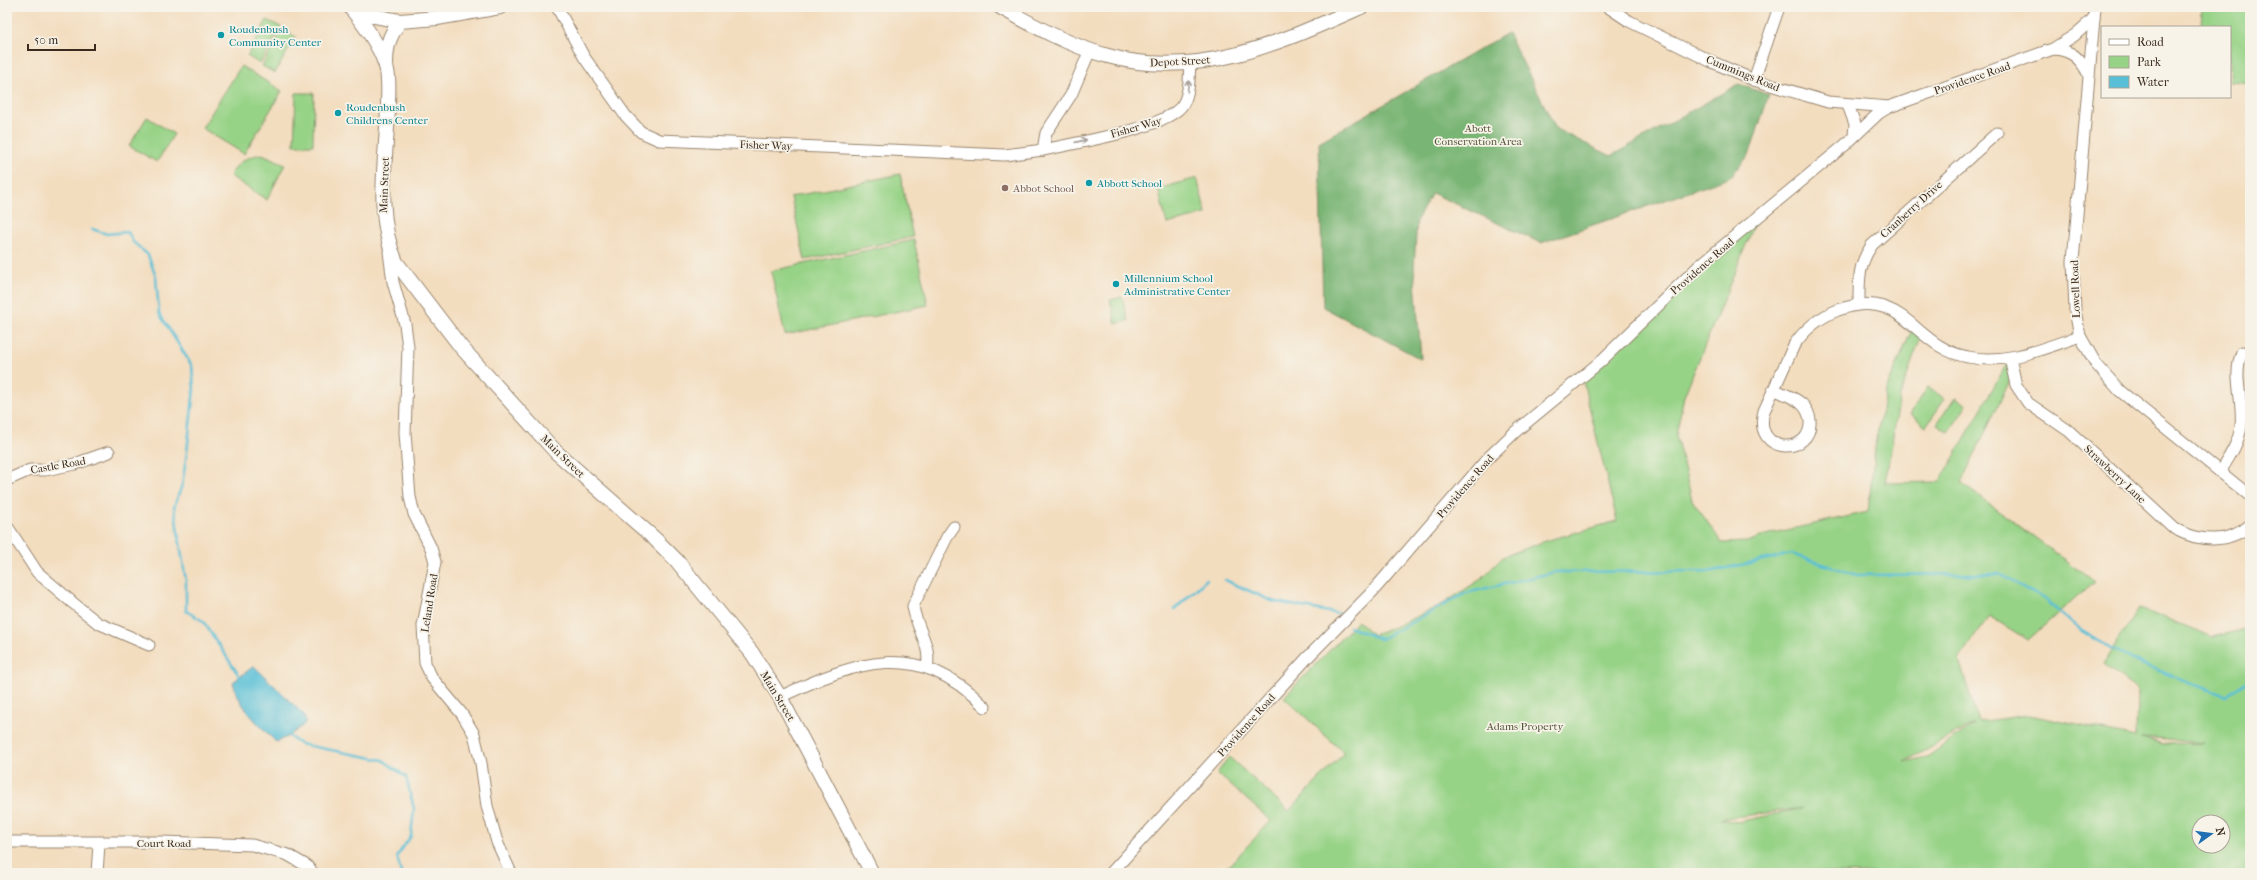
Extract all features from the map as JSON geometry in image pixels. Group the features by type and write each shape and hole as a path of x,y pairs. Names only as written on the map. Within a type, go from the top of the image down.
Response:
{"main road":[{"name":"Main Street","path":"350,7 364,23 386,64 388,122 383,217 389,247 396,262 461,347 556,452 656,539 677,561 752,654 780,697 872,873"},
{"path":"353,7 369,15 400,21 437,18 500,7"},
{"name":"Depot Street","path":"1006,8 1090,50 1133,62 1190,62 1219,59 1262,48 1361,7"},
{"path":"386,64 386,47 390,35 400,21"}],"street":[{"name":"Fisher Way","path":"557,7 584,57 626,115 638,130 659,140 1005,155 1043,150 1146,126 1175,113 1183,104 1187,93 1190,62"},
{"name":"Cummings Road","path":"1608,7 1628,21 1710,61 1754,80 1828,102 1848,105 1889,107"},
{"path":"1754,80 1779,7"},
{"name":"Providence Road","path":"1111,873 1308,656 1373,591 1488,458 1515,432 1600,362 1700,265 1854,136 1879,113 1889,107 2053,49 2075,35 2094,12"},
{"name":"Lowell Road","path":"2094,12 2074,261 2075,311 2080,336 2096,364 2120,390 2250,496"},
{"path":"2053,49 2066,50 2076,56 2090,75"},
{"path":"1043,150 1046,133 1071,95 1090,50"},
{"path":"1848,105 1855,124 1854,136"},
{"name":"Cranberry Drive","path":"1859,304 1860,269 1863,258 1872,245 1997,133"},
{"name":"Leland Road","path":"389,247 390,265 405,324 408,347 405,433 410,498 414,514 431,548 435,562 423,626 425,663 432,678 462,714 474,734 481,763 487,806 498,842 511,873"},
{"path":"1774,389 1800,402 1810,416 1810,424 1804,438 1792,446 1777,445 1770,441 1762,428 1764,411 1774,389 1794,346 1806,330 1835,311 1859,304 1882,306 1894,311 1905,317 1932,342 1953,353 1977,359 2010,358 2080,336"},
{"path":"2220,472 2240,434 2242,417 2237,366 2242,352"},
{"name":"Strawberry Lane","path":"2010,358 2016,385 2028,403 2069,431 2175,530 2195,538 2215,539 2232,536 2250,525"},
{"name":"Castle Road","path":"7,480 30,470 45,470 75,464 109,452"},
{"path":"7,526 37,572 73,603 98,622 149,645"},
{"path":"927,668 929,657 928,649 913,606 947,537 954,527"},
{"path":"780,697 821,678 865,664 890,662 912,664 927,668 960,686 985,707"},
{"name":"Court Road","path":"7,842 42,841 99,844 161,842 252,845 288,855 314,873"},
{"path":"98,873 99,844"}],"green space":[{"path":"2202,7 2250,7 2250,84 2231,82 2231,26 2201,26"},
{"path":"267,20 281,27 260,64 247,56"},
{"path":"282,29 296,37 275,73 262,66"},
{"name":"Abott Conservation Area","path":"1508,33 1556,129 1611,156 1739,84 1769,95 1749,155 1729,178 1541,243 1432,193 1417,220 1414,267 1421,359 1323,307 1319,142"},
{"path":"241,66 282,91 244,154 202,128"},
{"path":"296,93 314,93 313,145 294,145"},
{"path":"147,117 174,134 157,162 129,146"},
{"path":"262,154 285,164 267,200 230,176 236,167 243,161"},
{"path":"900,174 913,237 805,260 791,197"},
{"path":"1197,178 1206,214 1167,224 1158,189"},
{"name":"Adams Property","path":"1757,218 1684,396 1676,435 1692,500 1722,543 1747,542 1769,534 1868,512 1876,439 1886,390 1914,325 1922,333 1900,396 1885,483 1940,482 2010,358 2013,374 1961,483 2094,581 2028,640 1989,616 1959,660 1978,722 2029,715 2136,737 2137,689 2103,664 2139,608 2213,637 2250,628 2250,873 1222,873 1271,821 1217,773 1229,757 1289,811 1344,753 1284,697 1358,621 1373,635 1390,629 1443,604 1481,579 1503,557 1545,541 1617,521 1582,377","holes":["1973,724 1927,757 1904,762","2142,738 2204,743 2163,744","1803,808 1737,822 1720,819"]},
{"path":"914,240 928,305 785,335 771,271"},
{"path":"1122,297 1128,321 1116,324 1110,300"},
{"path":"1928,387 1945,399 1926,426 1910,414"},
{"path":"1955,397 1967,405 1949,432 1937,424"}],"water":[{"path":"254,666 304,715 306,723 289,736 276,742 256,722 244,707 233,682"}],"waterway":[{"path":"92,229 107,234 128,232 133,242 148,255 156,277 159,313 192,366 194,389 187,452 182,485 174,507 186,581 186,611 203,621 240,677"},
{"path":"1349,627 1381,639 1466,593 1555,572 1713,571 1791,554 1857,575 1999,574 2044,599 2080,630 2133,661 2226,696 2250,679"},
{"path":"1175,609 1207,579"},
{"path":"1225,580 1272,601 1339,614"},
{"path":"289,736 300,744 383,760 406,777 414,809 411,836 397,856 401,873"}],"place":[{"name":"Roudenbush Community Center","path":"221,35"},
{"name":"Roudenbush Childrens Center","path":"338,113"},
{"name":"Abbott School","path":"1089,183"},
{"name":"Abbot School","path":"1005,188"},
{"name":"Millennium School Administrative Center","path":"1116,284"}]}
